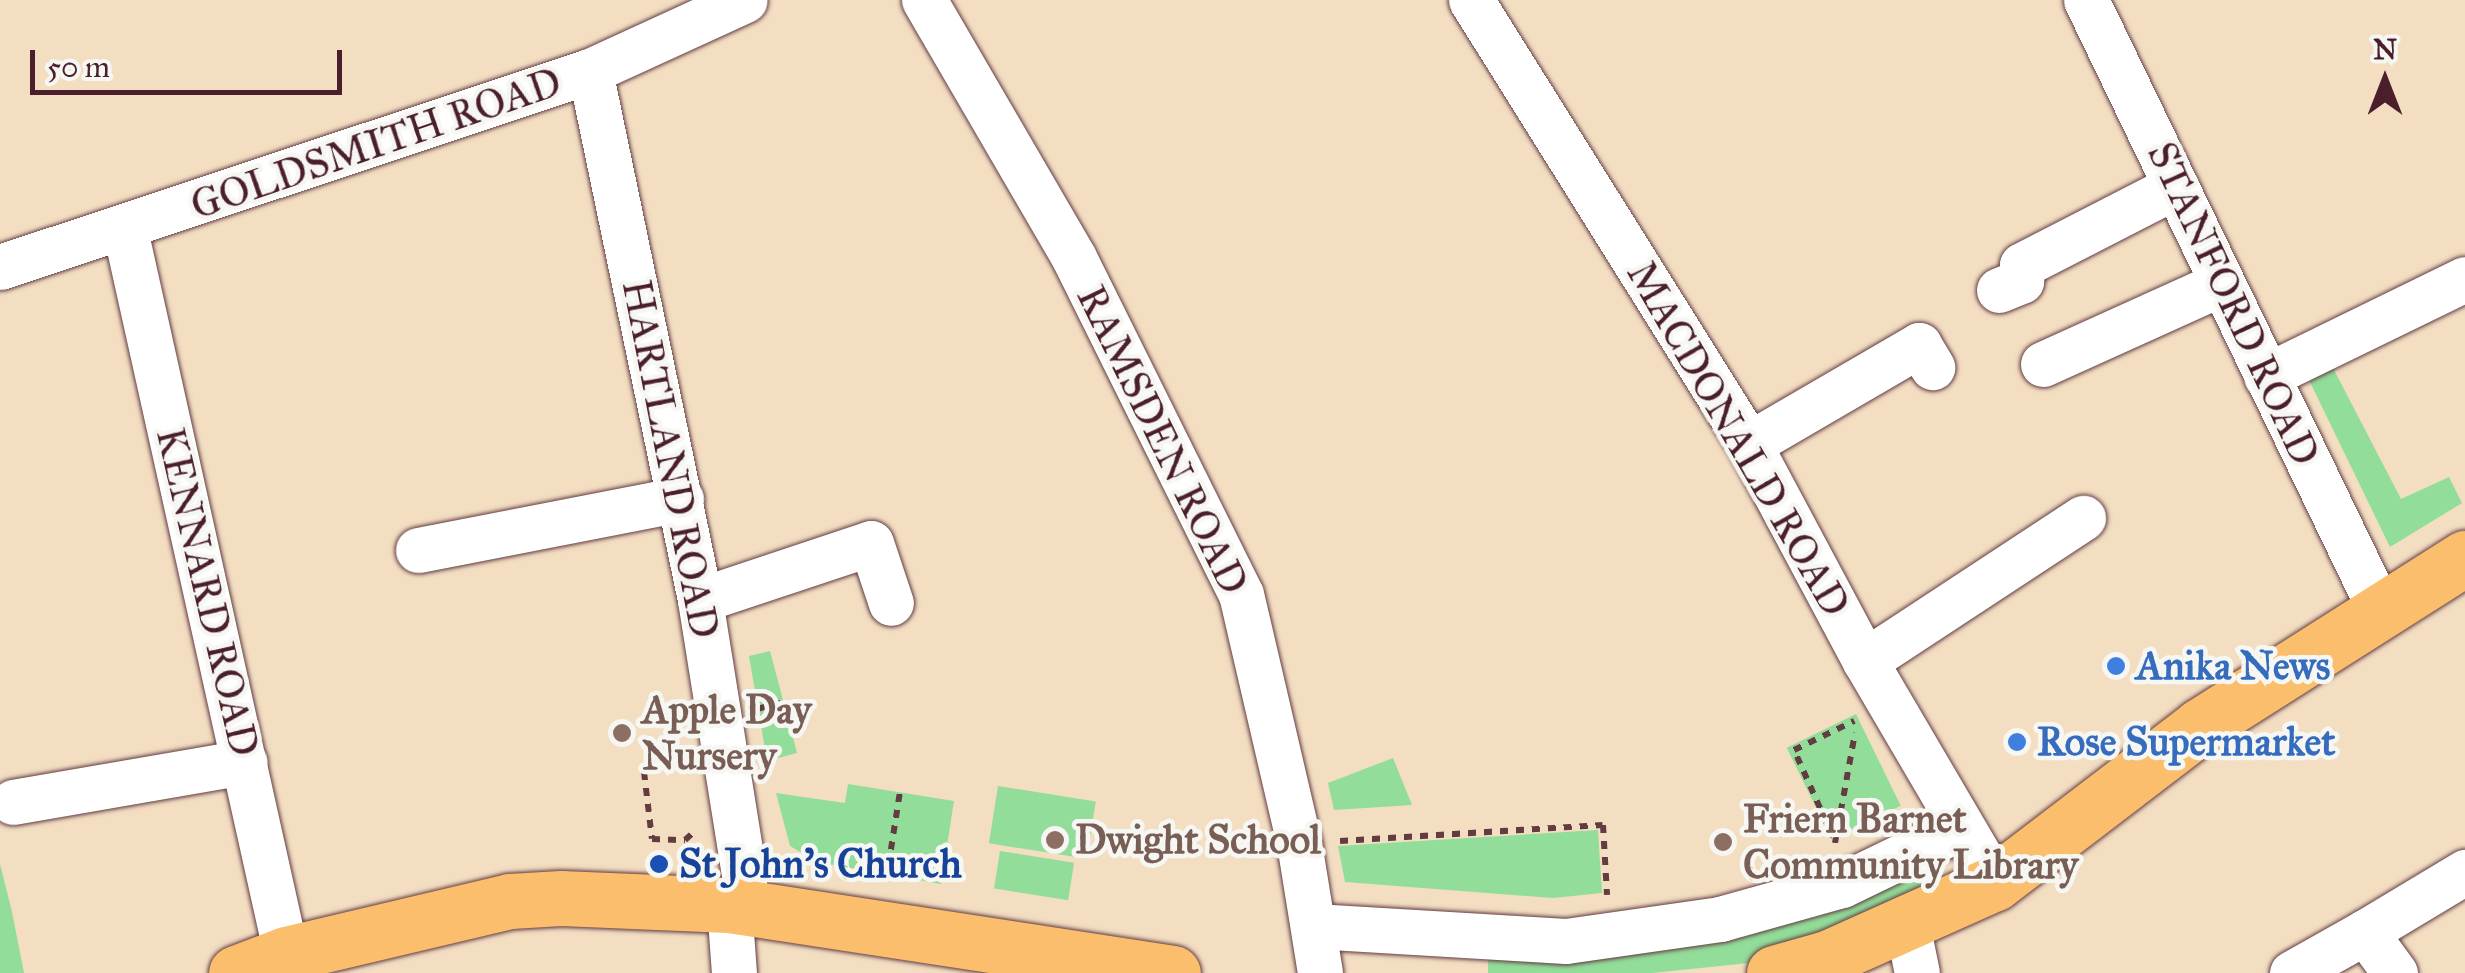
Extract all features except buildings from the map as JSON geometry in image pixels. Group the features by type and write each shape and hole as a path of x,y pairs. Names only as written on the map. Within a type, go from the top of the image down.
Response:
{"main road":[{"path":"1774,973 1912,948 2200,726 2379,608 2464,562"},
{"path":"236,973 286,954 510,900 653,898 879,926 1093,967 1173,973"}],"street":[{"name":"GOLDSMITH ROAD","path":"0,267 124,230 590,72 745,0"},
{"name":"RAMSDEN ROAD","path":"924,0 1074,258 1241,594 1299,843 1320,973"},
{"name":"MACDONALD ROAD","path":"1471,0 1749,444 1865,661 1995,883"},
{"name":"STANFORD ROAD","path":"2086,0 2379,608"},
{"name":"HARTLAND ROAD","path":"590,72 682,499 744,875 736,906 734,973"},
{"path":"1998,290 2021,281 2022,264 2176,186"},
{"name":"KENNARD ROAD","path":"124,230 286,954"},
{"path":"2266,376 2465,279"},
{"path":"2043,364 2222,283"},
{"path":"1749,444 1919,346 1932,367"},
{"path":"418,550 682,499"},
{"path":"1865,661 2083,518"},
{"path":"700,600 871,543 891,604"},
{"path":"14,802 245,762"},
{"path":"1314,926 1472,939 1609,935 1720,919 1852,881 1960,828"},
{"path":"2301,967 2465,872"},
{"path":"2366,932 2395,973"}],"path":[{"path":"1833,838 1858,718 1794,750 1852,881"},
{"path":"644,772 652,839 684,840 696,831"},
{"path":"879,926 900,792"},
{"path":"1299,843 1603,825 1609,935"}],"green space":[{"path":"2332,366 2401,499 2449,477 2462,503 2390,547 2308,378"},
{"path":"770,651 797,753 767,761 749,656"},
{"path":"1856,714 1901,806 1832,839 1787,748"},
{"path":"1393,758 1412,805 1334,810 1328,783"},
{"path":"848,784 954,801 941,884 817,862 790,846 776,793 845,803"},
{"path":"998,786 1096,801 1087,859 989,843"},
{"path":"1598,830 1602,893 1553,898 1345,882 1338,846"},
{"path":"1000,851 1074,863 1068,900 994,889"},
{"path":"0,864 12,912 24,973 0,973"},
{"path":"1912,868 1930,891 1846,931 1749,963 1652,973 1488,973 1488,951"}],"place":[{"name":"Anika News","path":"2116,666"},
{"name":"Apple Day Nursery","path":"622,733"},
{"name":"Rose Supermarket","path":"2017,742"},
{"name":"Dwight School","path":"1055,840"},
{"name":"Friern Barnet Community Library","path":"1723,842"},
{"name":"St John's Church","path":"659,864"}]}
